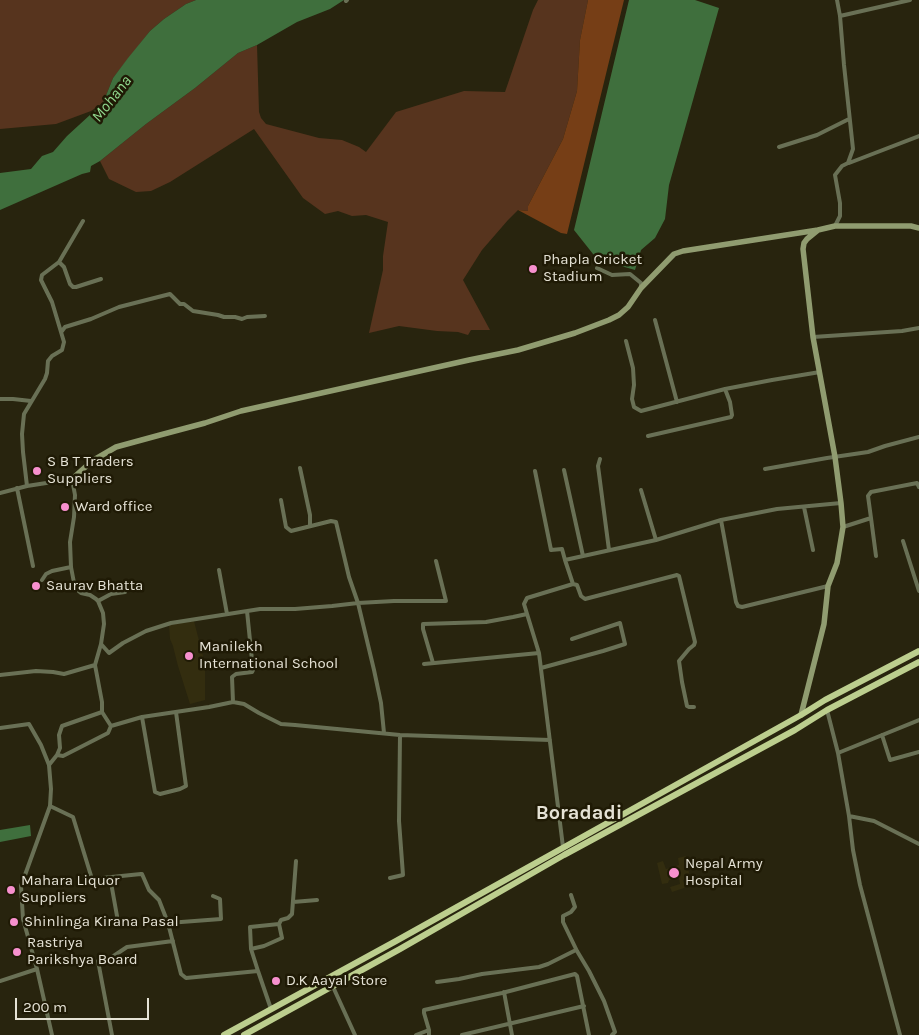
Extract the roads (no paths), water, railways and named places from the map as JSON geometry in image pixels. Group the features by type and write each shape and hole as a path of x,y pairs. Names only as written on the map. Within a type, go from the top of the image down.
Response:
{"highway":[{"path":"224,1035 563,848 825,700 919,651"},
{"path":"244,1035 564,855 794,730 827,710 919,662"}],"main road":[{"path":"72,479 92,460 116,447 241,411 518,350 575,334 619,315 628,307 641,288 674,254 683,251 835,226 911,226 919,228"},
{"path":"801,715 824,624 828,586 837,562 843,527 835,457 813,337 803,249 807,239 818,230"}],"street":[{"path":"837,0 853,149 848,163"},
{"path":"840,16 910,0"},
{"path":"780,147 818,135 850,120"},
{"path":"835,226 840,216 840,203 835,175 842,166 919,136"},
{"path":"27,486 22,452 24,414 46,379 48,361 62,350 64,342 52,302 41,280 42,275 59,262 83,221"},
{"path":"59,262 64,267 70,284 73,287 100,279"},
{"path":"597,268 612,275 630,274 641,283 641,288"},
{"path":"62,331 65,327 91,319 119,307 170,294 180,304 184,304 194,311 242,319 266,316"},
{"path":"655,320 677,402"},
{"path":"813,337 902,331 919,328"},
{"path":"626,341 633,368 634,385 632,399 634,407 641,411 725,389 820,372"},
{"path":"648,436 731,417 730,402 725,389"},
{"path":"0,398 31,401"},
{"path":"766,469 868,452 919,437"},
{"path":"600,459 598,466 609,550"},
{"path":"300,468 310,515 310,526"},
{"path":"564,470 583,556"},
{"path":"536,471 551,550 562,550 573,584 577,585 584,599 679,576 695,642 693,647 679,660 687,706 694,707"},
{"path":"0,492 72,479 75,495 70,542 71,567 75,588 81,593 96,599 103,612 104,624 101,644 95,665 102,712 111,726"},
{"path":"876,556 869,493 916,483 919,487"},
{"path":"17,488 33,566"},
{"path":"641,490 656,540"},
{"path":"281,500 286,527 291,531 331,521 336,522 374,670 381,703 384,734"},
{"path":"565,560 656,540 721,520 777,509 841,503"},
{"path":"804,507 813,550"},
{"path":"843,527 871,518"},
{"path":"721,520 738,606 742,607 828,586"},
{"path":"903,541 919,591"},
{"path":"101,644 109,653 146,631 171,623 260,609 394,601 446,601 436,561"},
{"path":"42,580 52,570 71,567"},
{"path":"219,570 227,614"},
{"path":"563,848 539,653 524,604 527,598 573,584"},
{"path":"98,601 111,594 124,592"},
{"path":"233,702 232,677 236,674 252,672 253,670 247,611"},
{"path":"433,663 423,624 486,622 527,614"},
{"path":"541,668 625,644 620,624 572,639"},
{"path":"424,664 539,653"},
{"path":"0,676 36,671 64,674 95,665"},
{"path":"111,726 142,717 233,702 244,704 280,724 400,735 550,740"},
{"path":"827,710 838,753 860,886 900,1035"},
{"path":"49,765 60,748 59,735 62,726 102,712"},
{"path":"142,717 155,792 160,794 186,786 176,712"},
{"path":"838,753 919,720"},
{"path":"0,728 29,724 41,745 49,765 50,806 21,886 24,919 52,1035"},
{"path":"57,755 63,756 108,733 111,726"},
{"path":"390,878 404,875 399,821 400,735"},
{"path":"882,735 890,760 919,752"},
{"path":"50,806 73,817 92,879 141,874 149,890 159,900 168,923 180,974 186,978 258,971"},
{"path":"849,816 874,820 919,844"},
{"path":"271,1009 251,949 250,927 279,924 281,920 292,916 296,861"},
{"path":"110,877 117,916"},
{"path":"571,895 575,907 571,912 563,916 562,922 604,1001 616,1032 612,1035"},
{"path":"168,923 221,919 220,899 213,896"},
{"path":"293,902 317,900"},
{"path":"251,949 264,946 282,938 279,924"},
{"path":"112,1035 98,961 112,957 127,946 172,941"},
{"path":"437,982 539,967 576,950"},
{"path":"0,980 37,969"},
{"path":"416,1035 429,1033 424,1010 575,974 584,1006 589,1035"},
{"path":"328,977 355,1035"},
{"path":"504,992 512,1035"},
{"path":"462,1035 584,1006"}],"water":[{"name":"Mohana","path":"196,0 344,0 330,9 297,22 257,45 238,53 195,88 91,166 90,172 0,210 0,173 31,169 42,156 53,152 67,136 103,103 113,78 150,31 186,4"},
{"path":"629,0 695,0 719,8 669,185 665,219 655,238 641,250 635,270 597,259 574,230"},
{"path":"30,825 31,836 0,842 0,830"}],"place":[{"name":"Phapla Cricket Stadium","path":"533,269"},
{"name":"S B T Traders Suppliers","path":"37,471"},
{"name":"Ward office","path":"65,507"},
{"name":"Saurav Bhatta","path":"36,586"},
{"name":"Manilekh International School","path":"189,656"},
{"name":"Nepal Army Hospital","path":"674,873"},
{"name":"Mahara Liquor Suppliers","path":"11,890"},
{"name":"Shinlinga Kirana Pasal","path":"14,922"},
{"name":"Rastriya Parikshya Board","path":"17,952"},
{"name":"D.K Aayal Store","path":"276,981"}],"district":[{"name":"Boradadi","path":"579,813"}]}
